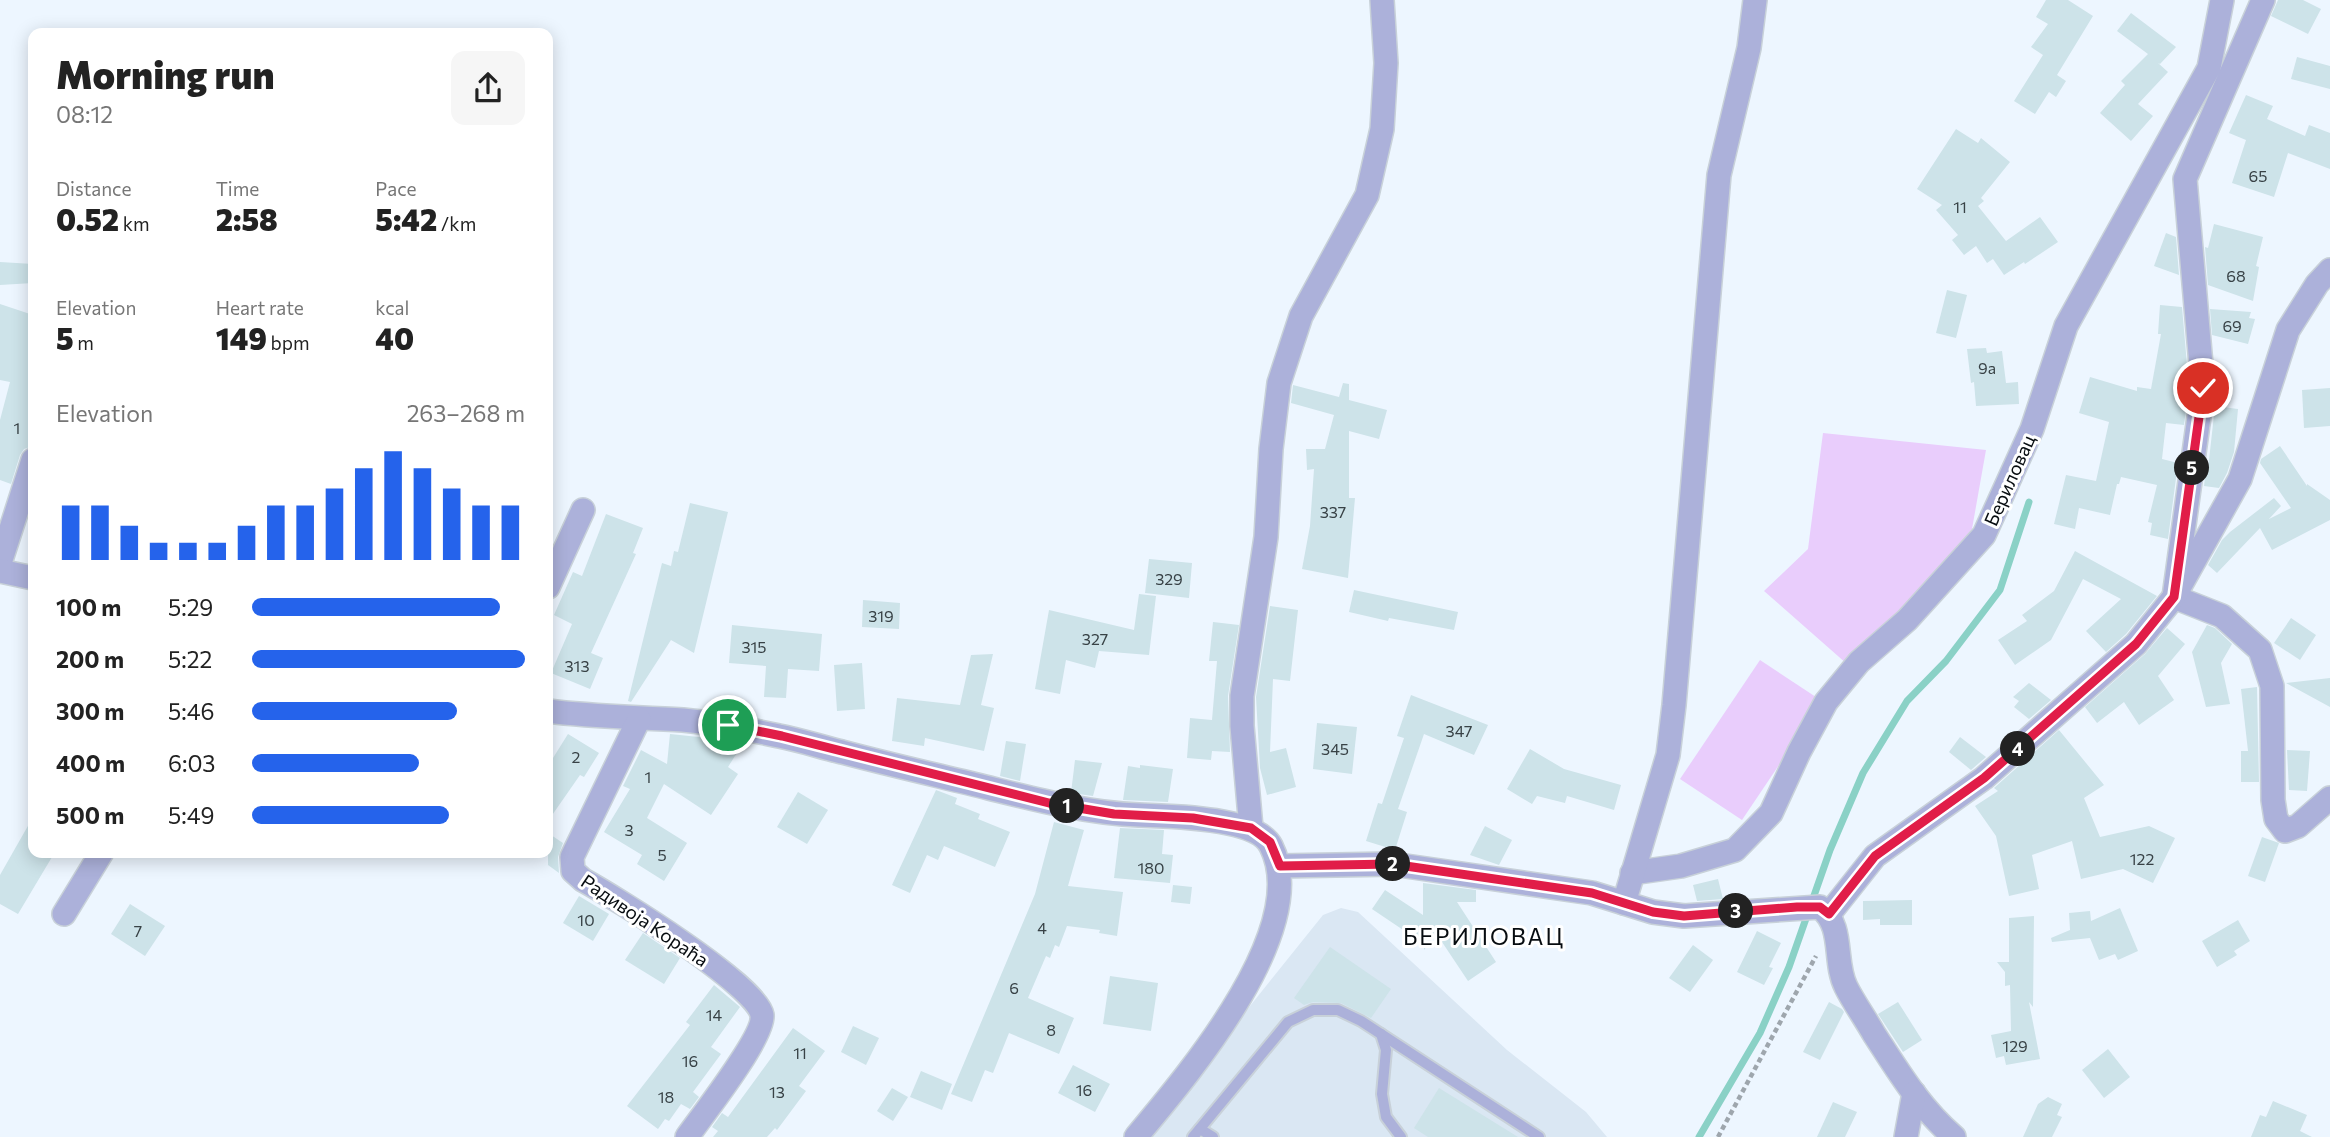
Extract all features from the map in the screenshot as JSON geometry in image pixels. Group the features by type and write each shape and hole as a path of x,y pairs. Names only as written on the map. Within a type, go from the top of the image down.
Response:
{"street":[{"path":"1251,828 1242,696 1266,537 1271,449 1279,383 1301,316 1367,195 1382,129 1386,63 1382,0"},
{"path":"1624,903 1668,755 1719,175 1749,48 1755,0"},
{"name":"Бериловац","path":"1633,873 1681,866 1735,850 1771,813 1826,702 1859,663 1907,620 1984,535 2032,429 2066,326 2208,68 2222,0"},
{"path":"2174,597 2203,388 2185,179 2263,0"},
{"path":"1280,866 1392,864 1592,893 1653,912 1684,916 1820,913 1875,856 1984,778 2136,644 2174,597 2240,478 2288,330 2317,284 2330,270"},
{"path":"0,563 28,476"},
{"path":"553,576 583,510"},
{"path":"0,571 28,577"},
{"path":"2174,597 2222,616 2260,650 2272,686 2273,800 2276,819 2285,831 2298,826 2330,798"},
{"path":"553,712 587,716 682,720 742,728 1049,803 1114,814 1193,818 1251,828 1270,842 1280,866 1281,894 1275,925 1224,1023 1136,1137"},
{"name":"Радивоја Кораћа","path":"639,719 572,857 573,871 583,880 691,947 752,999 762,1016 760,1030 749,1049 687,1137"},
{"path":"64,914 98,858"},
{"path":"1820,913 1844,985 1914,1093 1934,1120 1954,1137"},
{"path":"1906,1137 1914,1093"}],"lane":[{"path":"1213,1137 1197,1133 1288,1022 1313,1010 1338,1010 1381,1034 1539,1137"},
{"path":"1381,1034 1386,1050 1382,1094 1386,1117 1401,1137"}],"path":[{"path":"1718,1137 1772,1041 1801,982 1820,913"}],"shaded area":[{"path":"1823,433 1986,450 1972,529 1906,610 1847,664 1764,591 1808,549"},
{"path":"1760,660 1822,701 1742,820 1680,779"},
{"path":"1341,908 1358,912 1507,1050 1586,1112 1607,1137 1145,1137 1323,915"}],"building":[{"path":"2046,0 2068,0 2093,16 2057,75 2066,81 2056,97 2049,92 2035,114 2014,101 2043,55 2031,47 2048,24 2036,17"},
{"path":"2278,0 2303,0 2321,9 2308,34 2271,16"},
{"path":"2131,13 2176,47 2158,63 2168,72 2138,104 2153,116 2131,141 2100,113 2125,85 2121,81 2148,54 2117,31"},
{"path":"2297,57 2330,66 2330,89 2291,79"},
{"path":"2246,95 2273,106 2267,119 2305,136 2309,125 2330,133 2330,169 2288,153 2274,197 2232,183 2246,140 2229,133"},
{"path":"1956,129 1978,143 1981,138 2010,162 1981,198 1984,201 1978,206 2006,241 2040,217 2058,242 2004,275 1993,259 1987,263 1976,246 1964,255 1952,240 1958,235 1936,210 1942,205 1917,189"},
{"path":"2214,224 2263,237 2256,266 2259,267 2253,301 2208,285 2205,247 2208,248"},
{"path":"2166,233 2176,237 2179,275 2154,266"},
{"path":"0,262 28,264 28,283 0,285"},
{"path":"1947,290 1967,295 1956,338 1936,333"},
{"path":"0,304 28,313 28,448 20,455 11,484 0,480 0,420 10,382 0,380"},
{"path":"2160,305 2182,307 2189,388 2184,425 2166,423 2162,459 2178,463 2168,539 2150,535 2152,523 2148,522 2157,485 2121,477 2110,515 2079,508 2075,529 2054,524 2066,475 2096,481 2109,422 2079,413 2090,377 2137,391 2137,387 2151,389 2161,334 2158,334"},
{"path":"2210,309 2251,312 2249,318 2255,319 2248,344 2212,335"},
{"path":"1986,348 1987,353 2002,351 2006,383 2018,382 2019,404 1976,406 1967,349"},
{"path":"1343,383 1349,384 1349,400 1387,410 1379,439 1349,431 1349,498 1355,498 1348,578 1302,569 1310,526 1314,469 1307,470 1306,449 1325,449 1334,415 1291,403 1293,385 1339,397"},
{"path":"2330,388 2330,426 2304,428 2302,390"},
{"path":"2215,406 2238,409 2234,452 2219,488 2204,486"},
{"path":"2280,446 2307,486 2330,500 2330,520 2272,550 2260,528 2217,573 2208,565 2222,540 2230,532 2274,498 2281,506 2269,519 2291,508 2260,463 2261,459"},
{"path":"690,503 728,512 694,653 671,640 631,702 628,701 662,563 671,566 674,551 678,552"},
{"path":"606,514 643,528 633,553 636,554 591,653 603,658 590,689 553,674 572,624 554,615 573,572 582,576"},
{"path":"2075,551 2157,596 2126,634 2106,652 2086,631 2121,599 2083,579 2051,640 2015,665 1998,640 2027,621 2022,615 2054,591"},
{"path":"1149,559 1192,563 1189,598 1145,593"},
{"path":"1354,590 1458,612 1454,630 1389,618 1388,621 1349,612"},
{"path":"1139,594 1156,596 1149,655 1099,651 1095,668 1066,660 1060,694 1035,689 1049,610 1134,630"},
{"path":"863,600 900,603 899,629 862,627"},
{"path":"1270,606 1298,610 1290,681 1273,679 1270,752 1286,748 1296,787 1267,795 1260,768 1256,697"},
{"path":"2291,618 2316,635 2300,660 2274,643"},
{"path":"1213,622 1239,625 1228,696 1230,752 1212,751 1211,760 1187,758 1190,718 1212,720 1217,661 1209,661"},
{"path":"732,625 822,634 819,671 788,669 786,698 764,697 766,666 729,663"},
{"path":"2207,625 2215,628 2232,644 2221,663 2230,704 2206,707 2192,652"},
{"path":"2167,628 2185,644 2158,676 2174,700 2139,725 2124,702 2097,723 2085,707 2145,654"},
{"path":"993,654 981,705 994,708 984,751 925,738 924,746 892,741 897,698 960,705 971,655"},
{"path":"862,663 865,709 837,711 834,665"},
{"path":"2330,678 2330,707 2286,683"},
{"path":"2029,683 2051,700 2029,719 2014,707 2019,701 2013,697"},
{"path":"2257,687 2259,782 2241,782 2241,751 2248,751 2241,689"},
{"path":"1411,695 1488,725 1474,755 1424,734 1398,809 1407,812 1395,850 1366,841 1378,803 1382,804 1404,738 1397,736"},
{"path":"1317,723 1357,727 1352,774 1313,769"},
{"path":"2059,730 2104,785 2084,798 2100,837 2149,826 2175,838 2153,883 2123,869 2081,879 2072,841 2032,855 2039,889 2009,896 1996,836 1975,806 1998,791 1994,788"},
{"path":"568,734 599,753 584,777 580,775 553,814 553,758"},
{"path":"670,734 727,740 740,748 728,767 738,774 711,815 664,784 647,818 687,843 664,881 637,864 642,855 604,832 630,789 623,786 641,750 667,764"},
{"path":"1960,737 1986,757 1971,770 1949,752"},
{"path":"1006,741 1026,744 1020,781 1000,776"},
{"path":"1530,749 1564,769 1621,785 1614,810 1567,796 1565,803 1537,796 1532,804 1507,789"},
{"path":"2287,750 2310,751 2307,791 2289,790"},
{"path":"1075,760 1102,763 1093,796 1071,793"},
{"path":"1140,765 1173,769 1168,802 1123,800 1128,766 1140,768"},
{"path":"936,790 957,798 955,804 980,814 978,819 1010,832 995,867 944,846 938,860 927,855 910,893 892,885"},
{"path":"798,792 828,810 807,844 777,827"},
{"path":"1054,822 1084,830 1068,886 1123,892 1117,936 1099,933 1100,930 1067,926 1059,947 1055,945 1050,958 1046,956 1028,998 1074,1018 1059,1054 1009,1033 993,1073 985,1070 972,1102 951,1094 1035,894"},
{"path":"28,826 28,858 51,858 18,914 0,904 0,875"},
{"path":"1485,826 1512,840 1499,865 1470,855"},
{"path":"1120,828 1164,830 1162,854 1173,855 1170,883 1114,878"},
{"path":"553,836 563,843 558,857 559,873 548,865 548,858 553,858"},
{"path":"2262,837 2279,843 2265,882 2248,876"},
{"path":"1718,879 1723,899 1697,901 1693,885"},
{"path":"1423,883 1476,890 1476,902 1457,902 1496,962 1468,981 1436,933 1424,950 1424,944 1372,909 1385,890 1423,915"},
{"path":"1173,885 1192,887 1190,904 1171,902"},
{"path":"579,896 609,914 593,941 563,923"},
{"path":"1912,900 1912,925 1880,925 1880,919 1863,920 1863,901"},
{"path":"130,904 165,926 145,956 111,934"},
{"path":"2120,908 2138,951 2118,960 2115,954 2099,960 2090,938 2052,942 2051,938 2070,930 2069,913 2090,911 2091,921"},
{"path":"2034,916 2033,1007 2029,1002 2040,1059 2006,1065 2004,1056 1996,1058 1991,1035 2011,1031 2010,985 2005,986 2005,972 1997,962 2009,962 2009,918"},
{"path":"2238,920 2250,941 2234,951 2237,955 2217,967 2202,941"},
{"path":"1757,931 1781,943 1769,967 1773,968 1764,985 1737,972"},
{"path":"643,933 680,958 664,984 625,960"},
{"path":"1693,945 1713,960 1690,992 1669,978"},
{"path":"1330,947 1391,989 1371,1018 1341,1003 1313,1002 1304,1005 1294,998"},
{"path":"1110,976 1158,983 1151,1031 1103,1024"},
{"path":"714,985 740,1007 711,1047 721,1054 693,1092 699,1097 690,1109 681,1104 669,1121 665,1119 658,1129 627,1106 690,1025 686,1022"},
{"path":"1829,1002 1844,1012 1820,1060 1803,1052"},
{"path":"1898,1002 1922,1040 1903,1052 1878,1014"},
{"path":"853,1026 879,1038 866,1065 841,1052"},
{"path":"793,1028 825,1051 799,1086 806,1091 777,1130 775,1128 767,1137 713,1137 718,1131 712,1127 722,1113 728,1117"},
{"path":"2108,1049 2130,1077 2104,1098 2082,1070"},
{"path":"1073,1065 1110,1084 1095,1112 1058,1093"},
{"path":"921,1071 952,1084 942,1110 910,1097"},
{"path":"892,1088 908,1097 893,1121 877,1111"},
{"path":"1439,1088 1518,1137 1428,1137 1414,1128"},
{"path":"2048,1097 2062,1104 2057,1115 2062,1117 2052,1137 2023,1137 2038,1104"},
{"path":"2273,1101 2307,1115 2300,1131 2312,1137 2251,1137 2260,1115 2266,1117"},
{"path":"1833,1102 1857,1112 1845,1137 1817,1137"}],"waterway":[{"path":"1699,1137 1760,1033 1789,967 1830,850 1863,773 1907,701 1946,661 2000,590 2029,502"}],"district":[{"name":"БЕРИЛОВАЦ","path":"1484,936"}],"route":[{"path":"728,725 1049,803 1114,814 1193,818 1251,828 1270,842 1280,866 1392,864 1592,893 1653,912 1684,916 1797,907 1820,907 1829,914 1875,856 1984,778 2136,644 2174,597 2203,388"}]}
